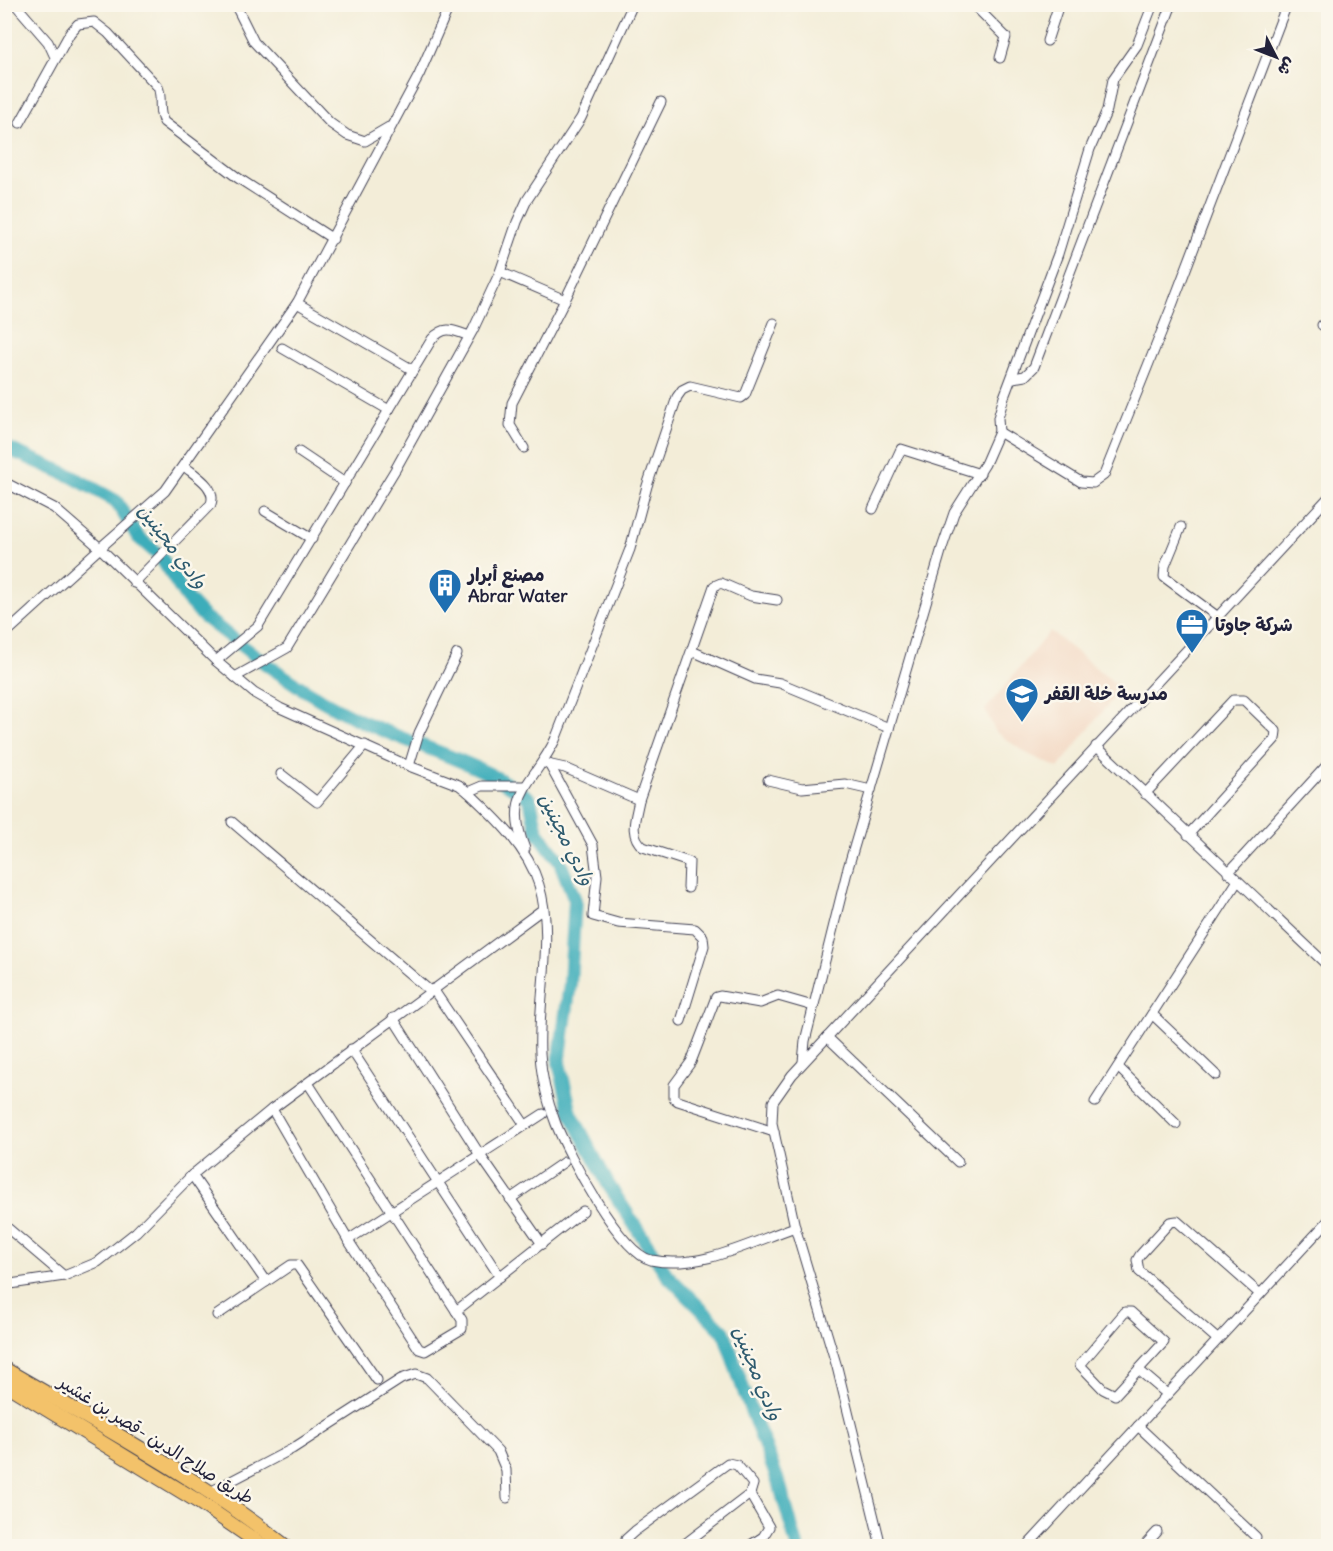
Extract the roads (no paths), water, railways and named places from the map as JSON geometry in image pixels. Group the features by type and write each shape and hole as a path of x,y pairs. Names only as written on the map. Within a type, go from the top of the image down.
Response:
{"highway":[{"name":"طريق صلاح الدين -قصر بن غشير","path":"4,1369 171,1467 285,1546"},
{"path":"4,1383 164,1480 262,1546"},
{"path":"164,1480 171,1467"}],"street":[{"path":"4,9 8,4"},
{"path":"15,4 46,39 55,57"},
{"path":"235,4 254,42 339,130 365,141 393,124"},
{"path":"4,635 122,527 165,491 184,466 297,303 419,75 450,4"},
{"path":"235,677 278,656 290,644 356,536 469,336 500,272 527,200 581,118 633,4"},
{"path":"973,4 1006,37 1000,58"},
{"path":"1047,40 1059,4"},
{"path":"803,1062 813,1006 871,790 951,522 980,474 999,432 998,418 1058,254 1090,149 1107,110 1113,79 1137,45 1153,4"},
{"path":"1013,378 1030,373 1038,356 1172,4"},
{"path":"999,432 1081,482 1093,483 1104,475 1180,286 1287,4"},
{"path":"20,123 55,57 78,24 94,22 101,26 158,87 161,94 160,114 164,122 238,178 333,239"},
{"path":"524,448 510,424 512,403 565,300 661,102"},
{"path":"500,272 565,300"},
{"path":"297,303 414,370"},
{"path":"774,323 745,395 741,398 690,386 682,390 677,397 647,486 630,549 546,764 524,786 516,809 517,829 540,886 543,909 540,1055 552,1112 578,1166 620,1237 633,1251 650,1260 675,1262 704,1259 795,1227"},
{"path":"216,661 258,626 432,339 440,331 448,328 469,336"},
{"path":"282,348 389,410"},
{"path":"873,509 900,448 980,474"},
{"path":"299,452 345,483"},
{"path":"134,583 171,548 206,510 213,498 210,488 184,466"},
{"path":"4,482 54,508 100,548 134,583 235,677 280,708 409,766 459,785 527,855"},
{"path":"881,1546 837,1367 795,1227 774,1132 773,1102 783,1085 803,1062 1329,498"},
{"path":"265,511 312,539"},
{"path":"1181,527 1165,566 1164,577 1218,617"},
{"path":"688,888 689,862 643,847 638,843 633,829 639,801 714,586 718,583 751,596 777,600"},
{"path":"692,651 754,679 780,683 889,728"},
{"path":"409,766 419,733 457,654"},
{"path":"1144,794 1233,700 1244,700 1276,731 1275,739 1188,835"},
{"path":"280,774 317,802 365,745"},
{"path":"1096,746 1144,794 1329,966"},
{"path":"546,764 565,768 639,801"},
{"path":"546,764 593,845 597,876 593,916 618,922 695,929 704,937 704,946 681,1021"},
{"path":"1228,873 1329,764"},
{"path":"768,780 802,788 845,784 871,790"},
{"path":"468,792 482,786 524,786"},
{"path":"232,822 431,990 525,1125"},
{"path":"1095,1102 1238,882"},
{"path":"4,1285 64,1276 98,1262 117,1249 192,1175 272,1109 543,909"},
{"path":"774,1132 678,1101 674,1098 674,1085 691,1062 716,997 759,1003 778,996 813,1006"},
{"path":"1152,1014 1216,1076"},
{"path":"393,1018 480,1155 542,1244"},
{"path":"827,1037 958,1162"},
{"path":"351,1049 500,1277"},
{"path":"1118,1067 1176,1124"},
{"path":"272,1109 348,1240 421,1351 425,1351 462,1329 463,1323 456,1311 308,1083"},
{"path":"348,1240 543,1114"},
{"path":"510,1199 564,1161"},
{"path":"192,1175 266,1282"},
{"path":"456,1311 584,1211"},
{"path":"1217,1339 1139,1271 1137,1260 1170,1222 1177,1221 1260,1294"},
{"path":"1027,1546 1329,1221"},
{"path":"4,1226 64,1276"},
{"path":"217,1315 291,1265 300,1267 376,1380"},
{"path":"1125,1312 1131,1312 1164,1342 1140,1371 1115,1395 1103,1389 1080,1365 1125,1312"},
{"path":"1140,1371 1167,1394"},
{"path":"210,1492 292,1449 401,1379 420,1374 427,1378 498,1451 506,1470 507,1498"},
{"path":"1138,1426 1256,1537"},
{"path":"627,1546 628,1536 728,1463 737,1465 751,1480 753,1487 750,1494 682,1546"},
{"path":"749,1546 763,1537 769,1527 750,1494"},
{"path":"1144,1546 1157,1532"}],"waterway":[{"name":"وادي مجينين","path":"4,447 71,476 116,501 138,537 160,556 187,599 203,616 298,686 359,720 490,774 530,799 537,831 560,862 575,900 570,984 559,1063 571,1113 608,1184 667,1275 724,1332 780,1486 797,1546"}],"place":[{"name":"مصنع أبرار Abrar Water","path":"445,614"},
{"name":"شركة جاوتا","path":"1192,654"},
{"name":"مدرسة خلة القفر","path":"1022,723"}]}
